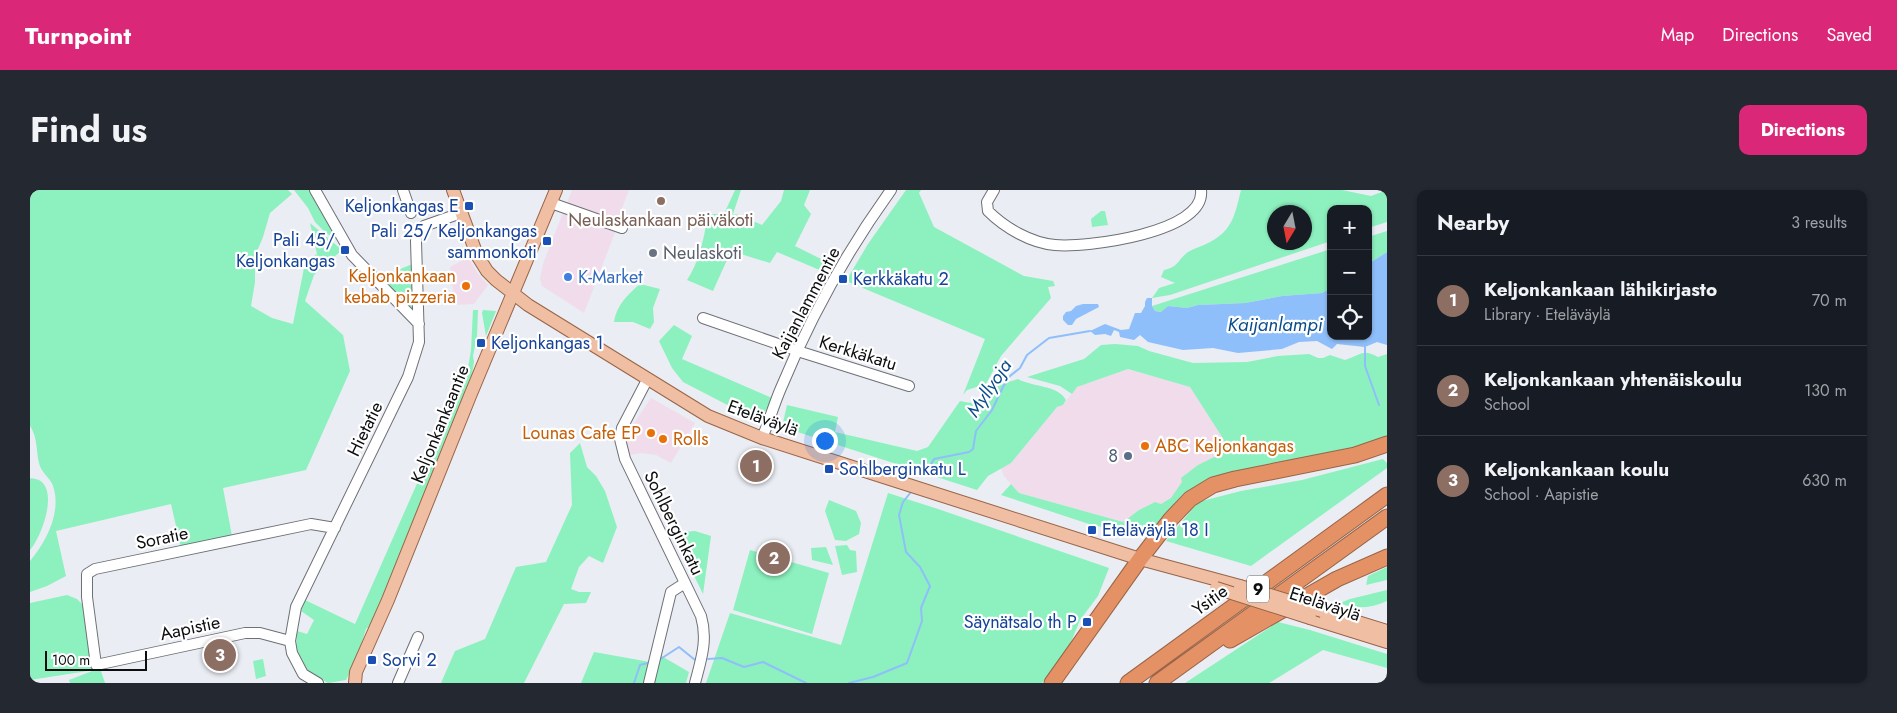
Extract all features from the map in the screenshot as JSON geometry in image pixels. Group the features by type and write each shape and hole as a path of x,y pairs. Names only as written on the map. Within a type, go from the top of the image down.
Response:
{"highway":[{"path":"1052,683 1140,559 1171,519 1190,499 1213,486 1235,479 1355,455 1387,444"},
{"name":"Ysitie","path":"1128,683 1387,495"},
{"name":"Ysitie","path":"1159,683 1387,517"},
{"path":"1159,683 1184,672 1223,644 1288,606 1337,579 1387,557"}],"main road":[{"name":"Eteläväylä","path":"452,190 482,263 487,271 513,294 528,306 708,416 762,438 1140,559 1174,574 1221,584 1322,611 1387,631"},
{"name":"Keljonkankaantie","path":"348,683 351,676 355,678 556,190"},
{"name":"Eteläväylä","path":"1221,584 1310,618 1387,642"}],"street":[{"path":"315,190 352,255 419,324"},
{"path":"403,190 411,213"},
{"name":"Kaijanlammentie","path":"762,438 781,388 798,351 842,265 891,190"},
{"path":"991,194 986,206 992,214 1016,231 1035,240 1054,245 1086,245 1136,236 1167,226 1194,210 1200,201 1201,190"},
{"path":"551,203 622,228"},
{"name":"Hietatie","path":"318,683 300,678 292,653 290,641 296,607 408,377 419,342 416,241 418,231 424,226 461,213"},
{"name":"Kerkkäkatu","path":"703,318 798,351 909,386"},
{"name":"Sohlberginkatu","path":"647,380 622,428 622,448 625,459 701,616 705,630 704,651 695,683"},
{"name":"Soratie","path":"96,665 87,597 86,581 89,572 95,569 311,524 335,528"},
{"path":"649,683 671,592 685,583"},
{"name":"Aapistie","path":"96,665 245,633 260,633 290,641"},
{"path":"398,683 418,637"}],"shaded area":[{"path":"572,190 629,190 617,221 567,203"},
{"path":"564,210 616,230 584,313 542,286 540,279 543,264"},
{"path":"468,257 478,274 488,285 474,304 455,305 450,267"},
{"path":"1128,369 1190,387 1224,440 1224,452 1198,465 1172,498 1161,504 1155,502 1139,510 1123,522 1019,493 1004,476 1001,468 1011,463 1057,407 1063,405 1077,387"},
{"path":"651,398 695,423 671,463 656,455 641,453 628,455 626,435"}],"green space":[{"path":"30,190 288,190 292,194 270,213 255,256 255,282 251,306 272,318 293,324 305,263 317,254 310,223 342,250 314,275 305,301 343,335 350,371 306,470 223,488 232,536 181,548 171,504 56,531 66,576 30,592 30,561 42,545 51,526 54,516 55,496 50,480 40,466 36,440 30,426"},
{"path":"294,190 310,190 344,244 326,233 315,222 308,208"},
{"path":"735,190 741,190 733,214 740,215 762,225 781,201 784,190 810,190 804,205 811,214 795,246 835,266 829,274 777,252 770,263 731,251 713,291 687,280 698,257 708,214 724,214"},
{"path":"906,190 921,190 919,193 934,227 1024,276 1053,281 1055,286 1048,287 1051,298 1001,356 986,384 967,390 963,395 985,339 846,281 868,244"},
{"path":"1241,190 1342,190 1371,196 1387,190 1387,222 1372,227 1372,205 1327,205 1327,242 1312,247 1312,205 1267,205 1267,250 1304,250 1170,295 1152,298 1159,288 1175,283 1161,277 1164,270 1176,265 1188,252 1218,237 1228,227 1235,214"},
{"path":"1101,211 1105,211 1108,225 1092,227 1091,219"},
{"path":"1387,231 1387,252 1372,261 1372,250 1372,236"},
{"path":"1327,250 1327,290 1322,293 1282,296 1245,303 1198,305 1187,308 1168,306 1162,312 1155,311 1152,306"},
{"path":"415,263 417,306 409,310 378,278"},
{"path":"640,284 660,289 653,308 654,322 650,329 633,322 614,322 620,306 627,296"},
{"path":"473,310 478,310 472,374 374,622 366,629 357,658 346,680 328,683 306,670 296,652 297,631 307,634 314,620 301,611 305,600 355,624 468,368"},
{"path":"483,310 496,311 486,336 482,313"},
{"path":"674,325 692,336 682,359 772,398 762,418 741,412 683,382 672,368 659,341"},
{"path":"1101,345 1138,346 1149,351 1193,363 1247,362 1278,356 1309,354 1318,358 1330,355 1345,360 1361,353 1373,354 1378,357 1387,354 1387,437 1373,443 1210,477 1182,495 1149,536 1092,525 1001,495 1011,484 1019,493 1123,522 1139,510 1155,502 1161,504 1171,498 1182,482 1181,478 1198,465 1224,452 1224,440 1190,387 1128,369 1077,387 1072,394 1060,386 1027,377 1084,359"},
{"path":"1018,379 1051,389 1062,395 1066,400 1063,405 1057,407 1011,463 988,476 977,490 782,427 787,405 838,417 835,432 917,451 928,447 960,401 980,402 987,397 993,387"},
{"path":"580,443 587,467 596,476 605,491 617,527 603,563 589,556 579,567 571,589 579,592 591,592 586,603 564,604 524,683 441,683 455,651 485,639 516,567 546,562 572,505 570,453"},
{"path":"1383,459 1387,463 1387,468 1251,566 1166,541 1198,502 1241,491 1302,480"},
{"path":"30,479 39,480 45,486 48,494 48,504 39,536 30,550"},
{"path":"888,493 1109,568 1098,596 1080,620 1069,647 1042,683 706,683 730,613 841,645"},
{"path":"829,500 856,511 861,523 859,534 846,541 835,540 825,511"},
{"path":"695,531 711,536 703,594 673,533"},
{"path":"847,545 850,550 856,551 857,572 842,575 835,546"},
{"path":"826,547 833,565 812,560 811,548"},
{"path":"750,550 829,573 812,634 733,610"},
{"path":"1387,567 1387,580 1366,585 1368,576"},
{"path":"1387,590 1387,601 1375,605 1358,607 1340,603 1350,599"},
{"path":"67,595 77,599 83,605 94,670 30,680 30,603"},
{"path":"1278,622 1387,654 1387,668 1323,650 1269,683 1185,683"},
{"path":"594,652 650,662 645,683 581,683"},
{"path":"658,654 689,672 686,683 651,683"},
{"path":"263,659 266,676 256,679 253,661"},
{"path":"100,668 105,683 70,683 69,680"}],"water":[{"name":"Kaijanlampi","path":"1387,252 1387,345 1377,342 1365,347 1337,344 1332,349 1317,341 1299,342 1282,349 1238,353 1213,348 1183,350 1148,342 1140,335 1134,340 1120,337 1119,332 1114,330 1111,336 1105,334 1095,335 1090,331 1105,324 1121,330 1129,329 1135,313 1141,313 1147,298 1152,298 1152,306 1155,311 1161,312 1168,306 1187,308 1198,305 1245,303 1282,296 1322,293 1327,290 1327,340 1372,340 1372,261"},
{"path":"1098,304 1099,307 1076,319 1072,325 1068,325 1063,320 1063,316 1076,306"}],"waterway":[{"name":"Myllyoja","path":"926,473 934,459 969,452 973,449 976,431 992,410 1010,376 1020,368 1027,355 1049,338 1090,331"},
{"path":"1365,347 1365,366 1379,405"},
{"name":"Myllyoja","path":"849,683 873,677 907,663 922,621 921,608 930,586 920,567 906,552 899,515 903,502 911,492"},
{"name":"Myllyoja","path":"659,660 679,647 695,660"},
{"name":"Myllyoja","path":"708,659 722,658 744,667 763,662 806,683"},
{"name":"Myllyoja","path":"634,683 640,665 648,663"}],"place":[{"name":"Neulaskankaan päiväkoti","path":"661,201"},
{"name":"Keljonkangas E","path":"469,206"},
{"name":"Pali 25/ Keljonkangas sammonkoti","path":"547,241"},
{"name":"Pali 45/ Keljonkangas","path":"345,250"},
{"name":"Neulaskoti","path":"653,253"},
{"name":"K-Market","path":"568,277"},
{"name":"Kerkkäkatu 2","path":"843,279"},
{"name":"Keljonkankaan kebab pizzeria","path":"466,286"},
{"name":"Keljonkangas 1","path":"481,343"},
{"name":"Lounas Cafe EP","path":"651,433"},
{"name":"Rolls","path":"663,439"},
{"name":"ABC Keljonkangas","path":"1145,446"},
{"name":"8","path":"1128,456"},
{"name":"Keljonkankaan lähikirjasto","path":"756,466"},
{"name":"Sohlberginkatu L","path":"829,469"},
{"name":"Eteläväylä 18 I","path":"1092,530"},
{"name":"Keljonkankaan yhtenäiskoulu","path":"774,558"},
{"name":"Säynätsalo th P","path":"1087,622"},
{"name":"Keljonkankaan koulu","path":"220,655"},
{"name":"Sorvi 2","path":"372,660"}]}
